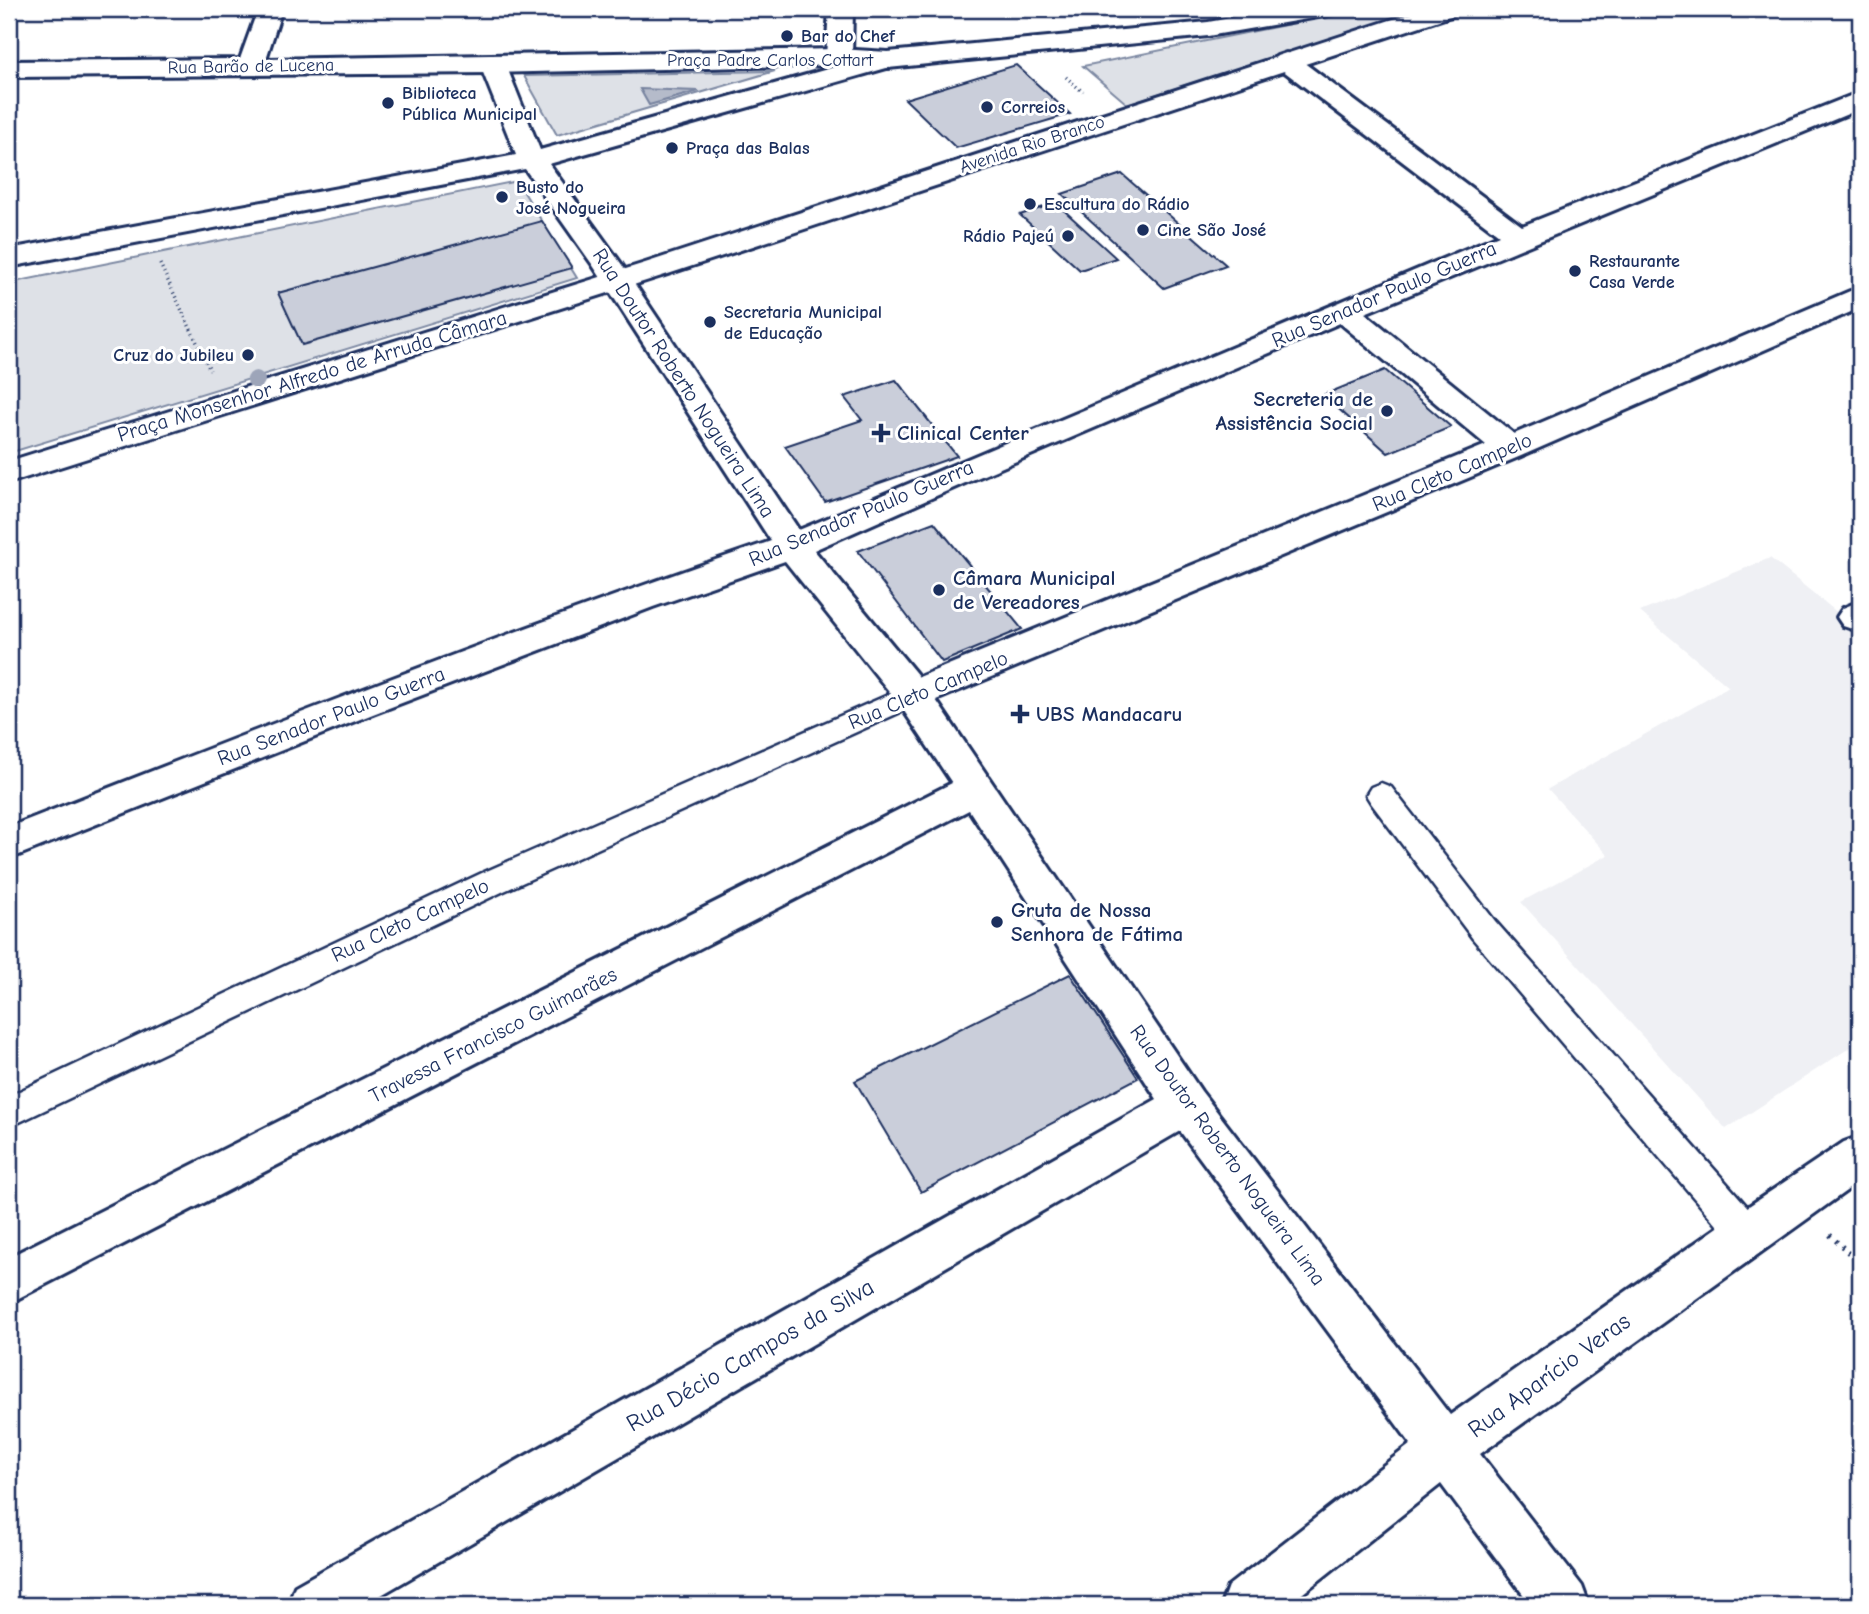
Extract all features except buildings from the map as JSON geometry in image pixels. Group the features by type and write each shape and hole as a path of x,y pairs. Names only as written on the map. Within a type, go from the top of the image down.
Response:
{"street":[{"path":"251,66 270,9"},
{"path":"839,57 841,9"},
{"path":"888,60 1034,48 1208,29 1324,9"},
{"name":"Avenida Rio Branco","path":"617,281 1448,9"},
{"name":"Praça Padre Carlos Cottart","path":"493,65 839,57 888,60"},
{"name":"Praça Padre Carlos Cottart","path":"532,160 888,60"},
{"path":"1286,61 1520,237"},
{"name":"Rua Barão de Lucena","path":"9,69 493,65"},
{"name":"Rua Doutor Roberto Nogueira Lima","path":"493,65 532,160 617,281 792,546 913,695 1186,1105 1563,1605"},
{"name":"Rua Senador Paulo Guerra","path":"9,843 360,704 641,598 792,546 972,466 1520,237 1860,100"},
{"path":"9,258 532,160"},
{"name":"Praça Monsenhor Alfredo de Arruda Câmara","path":"9,472 617,281"},
{"name":"Rua Cleto Campelo","path":"913,695 1510,448 1860,297"},
{"path":"1345,312 1510,448"},
{"name":"Travessa Francisco Guimarães","path":"9,1281 977,788"},
{"name":"Rua Décio Campos da Silva","path":"314,1605 1186,1105"},
{"name":"Rua Aparício Veras","path":"1247,1605 1446,1448 1747,1233 1860,1156"}],"lane":[{"name":"Rua Cleto Campelo","path":"9,1112 493,882 913,695"},
{"path":"1381,795 1484,930 1747,1233"}],"path":[{"path":"1034,48 1112,118"},
{"path":"145,231 225,402"}],"shaded area":[{"path":"1364,9 1423,9 1127,104 1083,66"},
{"path":"775,71 557,135 524,76"},
{"path":"517,181 577,278 9,453 9,283"},
{"path":"1770,558 1860,631 1860,1041 1726,1129 1521,902 1608,855 1548,789 1729,687 1640,612"}],"water":[{"path":"640,89 699,91 649,105"}],"place":[{"name":"Bar do Chef","path":"787,36"},
{"name":"Biblioteca Pública Municipal","path":"388,103"},
{"name":"Correios","path":"987,107"},
{"name":"Praça das Balas","path":"672,148"},
{"name":"Busto do José Nogueira","path":"502,197"},
{"name":"Escultura do Rádio","path":"1030,204"},
{"name":"Cine São José","path":"1143,230"},
{"name":"Rádio Pajeú","path":"1068,236"},
{"name":"Restaurante Casa Verde","path":"1575,271"},
{"name":"Secretaria Municipal de Educação","path":"710,322"},
{"name":"Cruz do Jubileu","path":"248,355"},
{"name":"Secreteria de Assistência Social","path":"1387,411"},
{"name":"Clinical Center","path":"881,433"},
{"name":"Câmara Municipal de Vereadores","path":"939,590"},
{"name":"UBS Mandacaru","path":"1020,714"},
{"name":"Gruta de Nossa Senhora de Fátima","path":"997,922"}]}
